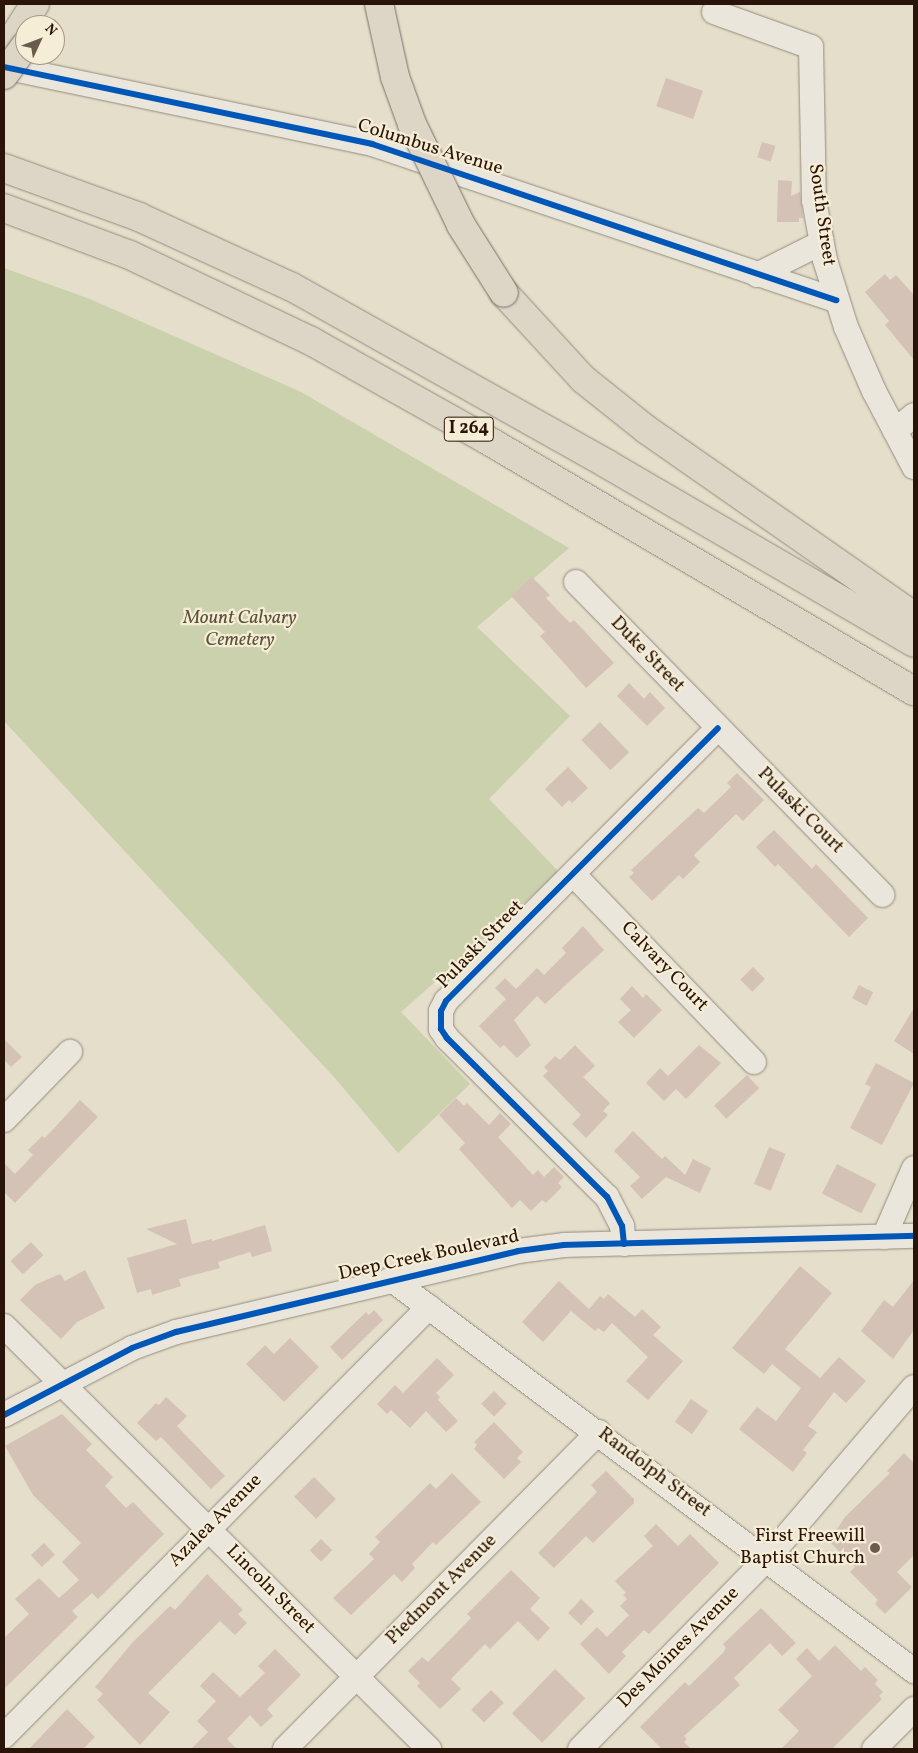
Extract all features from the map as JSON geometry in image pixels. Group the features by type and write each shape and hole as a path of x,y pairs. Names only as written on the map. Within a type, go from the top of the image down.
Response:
{"highway":[{"path":"4,52 35,4"},
{"path":"47,15 54,4"},
{"path":"379,4 395,77 412,124 461,225 504,293 583,379 647,430 914,616"},
{"path":"4,75 15,60"},
{"name":"I 264","path":"4,168 139,217 292,287 607,464 914,643"},
{"name":"I 264","path":"4,208 130,255 311,341 484,438 914,691"}],"street":[{"name":"South Street","path":"714,12 811,47 812,165 821,243 836,300 895,431 914,467"},
{"name":"Columbus Avenue","path":"4,67 372,144 591,216 757,275 836,300"},
{"path":"757,275 821,243"},
{"path":"895,431 914,415"},
{"name":"Duke Street","path":"576,582 718,728"},
{"name":"Pulaski Street","path":"624,1244 622,1226 607,1196 447,1038 440,1021 446,1001 718,728"},
{"name":"Pulaski Court","path":"718,728 883,895"},
{"name":"Calvary Court","path":"573,874 754,1062"},
{"path":"4,1120 70,1052"},
{"path":"884,1237 914,1168"},
{"name":"Deep Creek Boulevard","path":"4,1415 61,1383 132,1348 176,1332 391,1279 518,1251 624,1244 914,1236"},
{"name":"Randolph Street","path":"391,1279 599,1432 914,1671"},
{"name":"Azalea Avenue","path":"4,1736 429,1307"},
{"name":"Lincoln Street","path":"4,1326 429,1749"},
{"name":"Des Moines Avenue","path":"580,1749 767,1559 914,1387"},
{"name":"Piedmont Avenue","path":"285,1749 599,1432"},
{"path":"874,1749 914,1709"}],"green space":[{"name":"Mount Calvary Cemetery","path":"4,268 90,299 301,392 569,548 477,627 570,716 489,799 559,872 401,1012 470,1084 398,1153 334,1077 4,721"}],"building":[{"path":"666,78 703,91 693,119 656,106"},
{"path":"762,142 775,146 771,161 757,157"},
{"path":"778,180 792,181 791,196 800,192 803,218 799,218 799,222 777,222"},
{"path":"885,274 890,280 896,275 914,295 914,360 885,325 889,321 865,292"},
{"path":"532,577 550,595 546,598 570,623 574,620 614,663 586,688 540,636 545,632 511,596"},
{"path":"629,683 644,699 650,692 665,708 647,726 617,696"},
{"path":"600,722 629,752 610,770 581,740"},
{"path":"568,767 588,788 572,803 569,800 562,807 545,789"},
{"path":"737,773 764,800 743,821 736,814 694,855 700,862 683,879 679,875 652,901 629,877 634,873 631,870 698,808 704,813 731,787 727,783"},
{"path":"774,830 812,869 816,864 868,918 849,937 778,864 775,867 756,847"},
{"path":"583,926 604,950 545,1004 537,996 514,1020 531,1045 517,1058 504,1045 500,1048 479,1026 506,999 495,988 505,978 516,989 537,968 544,975 566,953 562,948"},
{"path":"753,967 765,979 752,992 740,980"},
{"path":"859,985 873,992 866,1006 852,998"},
{"path":"632,986 643,998 646,994 662,1010 634,1038 618,1022 631,1010 620,999"},
{"path":"914,1008 914,1054 894,1041"},
{"path":"4,1039 22,1057 11,1067 4,1060"},
{"path":"575,1045 595,1066 583,1077 610,1103 603,1111 608,1115 586,1138 572,1124 581,1115 543,1076 548,1071 544,1067 555,1056 560,1060"},
{"path":"699,1045 721,1063 686,1099 676,1089 664,1101 646,1083 660,1068 668,1076"},
{"path":"876,1063 914,1083 882,1145 850,1128 871,1087 865,1084"},
{"path":"747,1075 759,1088 726,1119 714,1106"},
{"path":"456,1098 464,1106 467,1103 489,1125 500,1113 511,1124 498,1137 533,1175 538,1170 544,1177 554,1167 564,1177 558,1183 562,1187 546,1203 542,1200 531,1211 520,1200 512,1208 459,1149 465,1143 439,1115"},
{"path":"80,1100 98,1117 15,1203 4,1192 4,1163 15,1174 33,1155 28,1150 42,1136 45,1138"},
{"path":"633,1131 662,1159 665,1156 685,1175 693,1159 711,1168 700,1193 666,1177 642,1199 630,1186 640,1177 614,1151"},
{"path":"769,1147 786,1154 771,1191 754,1184"},
{"path":"837,1164 876,1184 861,1213 822,1193"},
{"path":"186,1219 192,1244 212,1239 212,1241 265,1225 272,1251 252,1257 250,1252 218,1262 220,1268 179,1279 181,1286 152,1295 151,1289 137,1293 127,1258 177,1244 146,1229"},
{"path":"31,1242 43,1255 23,1274 11,1261"},
{"path":"800,1266 832,1293 785,1349 820,1378 839,1357 866,1381 846,1403 834,1392 808,1426 817,1432 803,1450 807,1453 793,1472 739,1429 757,1407 776,1421 801,1388 772,1364 764,1374 732,1348"},
{"path":"85,1270 105,1308 77,1322 61,1339 20,1300 35,1285 60,1274 65,1281"},
{"path":"914,1280 914,1330 893,1359 861,1331 884,1300 893,1307"},
{"path":"559,1281 589,1309 600,1296 604,1299 608,1294 635,1317 642,1309 661,1327 653,1335 683,1361 648,1400 626,1381 648,1357 612,1323 604,1332 598,1328 595,1331 571,1311 543,1342 522,1322"},
{"path":"374,1310 383,1320 342,1360 330,1347 366,1312 369,1315"},
{"path":"290,1338 319,1367 284,1402 246,1364 265,1345 274,1354"},
{"path":"437,1358 454,1375 436,1393 440,1397 438,1400 458,1421 446,1432 426,1411 410,1428 391,1410 387,1414 377,1404 395,1385 403,1393"},
{"path":"494,1391 507,1404 494,1416 481,1404"},
{"path":"166,1397 187,1416 177,1426 225,1476 211,1489 161,1437 156,1441 137,1423 156,1403 159,1405"},
{"path":"691,1399 708,1411 692,1434 675,1422"},
{"path":"62,1414 92,1444 86,1450 113,1477 105,1486 126,1508 133,1502 164,1534 98,1599 92,1593 72,1611 78,1617 4,1689 4,1638 29,1614 15,1599 39,1578 59,1598 79,1580 62,1562 81,1543 33,1495 5,1446"},
{"path":"494,1422 523,1452 517,1458 521,1462 504,1479 474,1449 477,1445 474,1442"},
{"name":"First Freewill Baptist Church","path":"904,1453 914,1463 914,1555 897,1572 912,1587 885,1614 875,1604 878,1600 850,1572 855,1567 829,1541 845,1517 890,1473 887,1471"},
{"path":"606,1471 634,1499 634,1503 593,1543 586,1536 554,1568 538,1553 597,1492 591,1485"},
{"path":"452,1473 481,1502 436,1545 433,1542 412,1564 415,1568 402,1582 394,1574 351,1615 333,1598 374,1559 369,1554 380,1542 375,1537 430,1483 436,1489"},
{"path":"314,1477 336,1499 316,1519 294,1497"},
{"path":"656,1524 678,1546 690,1534 719,1563 649,1634 644,1630 622,1652 626,1656 609,1674 580,1644 597,1627 607,1637 629,1615 620,1606 627,1599 623,1595 626,1593 615,1581 653,1546 644,1536"},
{"path":"321,1539 332,1550 321,1562 310,1550"},
{"path":"44,1543 55,1555 42,1567 31,1555"},
{"path":"511,1570 540,1598 530,1609 550,1628 538,1641 518,1621 490,1649 485,1644 451,1679 461,1689 440,1709 417,1686 420,1683 408,1671 422,1657 428,1662 471,1618 467,1614"},
{"path":"207,1574 243,1610 238,1614 247,1623 235,1635 220,1621 148,1693 170,1712 140,1745 97,1700 103,1694 95,1687 133,1642 170,1606 175,1610"},
{"path":"581,1599 594,1611 581,1625 568,1613"},
{"path":"761,1608 796,1643 782,1656 770,1643 734,1678 740,1685 684,1736 687,1739 684,1742 691,1749 662,1749 640,1727 685,1682 689,1686 723,1653 726,1648 723,1644"},
{"path":"835,1645 861,1671 865,1667 878,1680 875,1684 883,1692 879,1696 882,1699 832,1749 781,1749 799,1731 778,1710 812,1676 796,1659 807,1648 819,1661"},
{"path":"275,1649 301,1675 267,1709 273,1716 261,1727 250,1715 227,1739 237,1749 191,1749 208,1732 197,1721 216,1701 200,1686 213,1672 240,1697 265,1673 258,1666"},
{"path":"555,1669 585,1698 542,1743 512,1714"},
{"path":"491,1690 504,1703 484,1723 471,1710"},
{"path":"67,1709 95,1737 83,1749 29,1749"}],"cycle path":[{"path":"4,67 372,144 836,300"},
{"path":"624,1244 622,1226 607,1197 447,1038 441,1029 441,1011 446,1001 718,728"},
{"path":"4,1415 132,1348 176,1332 518,1251 564,1245 914,1236"}],"place":[{"name":"First Freewill Baptist Church","path":"875,1548"}]}
